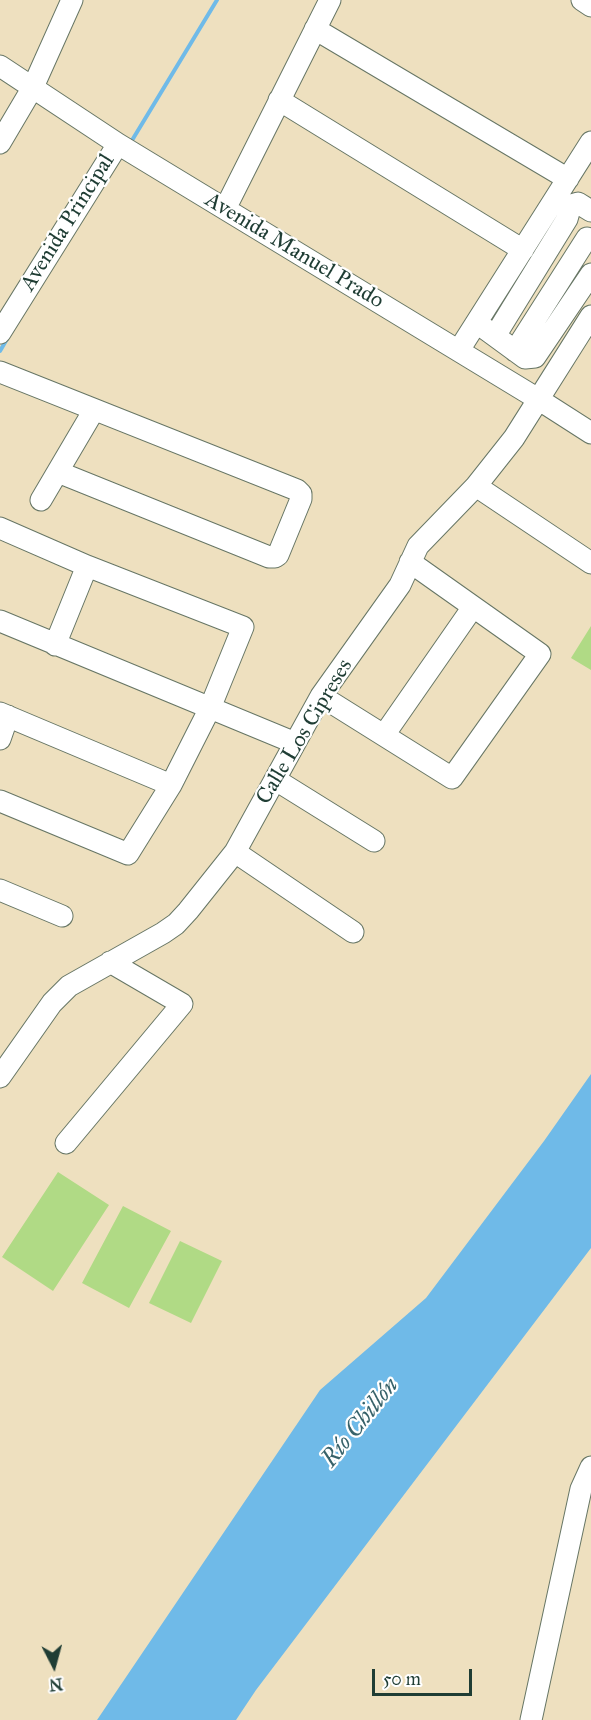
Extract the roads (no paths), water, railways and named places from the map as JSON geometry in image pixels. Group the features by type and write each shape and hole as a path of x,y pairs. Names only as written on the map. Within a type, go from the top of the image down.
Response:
{"street":[{"path":"0,143 33,87 72,0"},
{"path":"225,209 330,0"},
{"path":"582,0 591,6"},
{"path":"315,29 568,179"},
{"name":"Avenida Manuel Prado","path":"0,66 118,144 459,350 591,433"},
{"path":"279,100 523,250"},
{"path":"459,350 591,142"},
{"name":"Avenida Principal","path":"0,333 118,144"},
{"path":"495,336 564,223 578,213 590,211"},
{"path":"515,351 589,239 564,223"},
{"path":"477,322 525,358 536,357 591,274"},
{"name":"Calle Los Cipreses","path":"0,1077 52,1003 69,986 176,924 235,852 321,696 400,585 418,546 476,486 514,438 591,316"},
{"path":"1,375 297,490 301,494 301,499 278,555 269,557 58,472"},
{"path":"42,501 94,410"},
{"path":"476,486 591,563"},
{"path":"0,528 87,566 243,627 210,708 171,784 128,854 0,801"},
{"path":"321,696 452,778 540,654 410,562"},
{"path":"55,645 87,566"},
{"path":"384,735 473,607"},
{"path":"0,621 295,743"},
{"path":"0,739 4,715 171,784"},
{"path":"276,780 374,842"},
{"path":"235,852 353,932"},
{"path":"0,890 62,916"},
{"path":"66,1143 182,1004 110,962"},
{"path":"531,1720 581,1489 591,1467"}],"water":[{"name":"Río Chillón","path":"591,1074 591,1248 256,1690 236,1720 97,1720 320,1390 426,1298 544,1141"}],"waterway":[{"path":"131,142 217,0"},
{"path":"0,351 7,339"}]}
